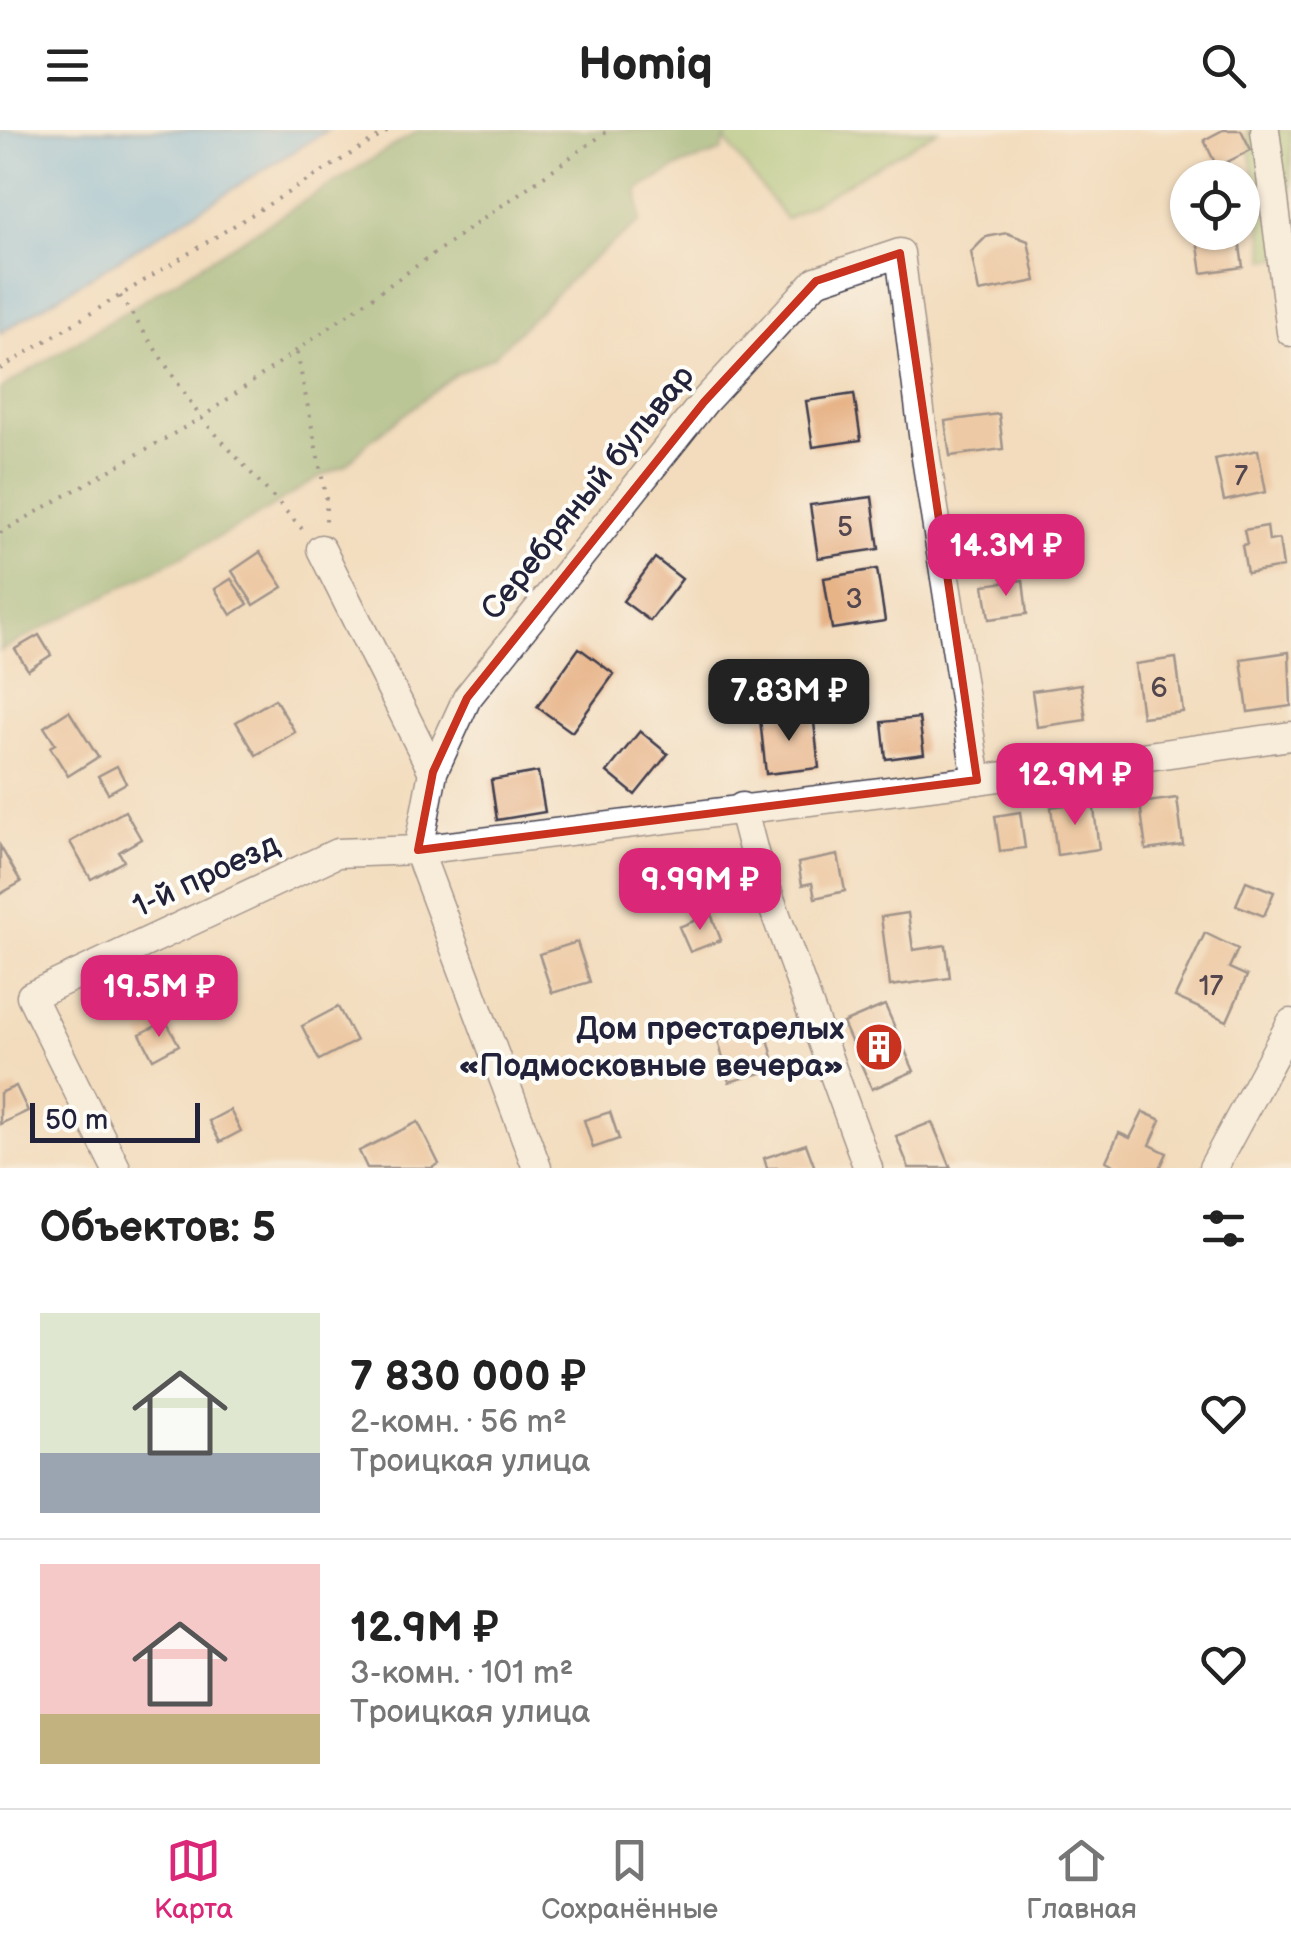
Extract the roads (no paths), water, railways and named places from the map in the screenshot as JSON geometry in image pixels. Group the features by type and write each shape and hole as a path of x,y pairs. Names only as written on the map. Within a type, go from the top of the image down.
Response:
{"street":[{"path":"1265,130 1291,332"},
{"name":"Серебряный бульвар","path":"418,850 434,772 467,698 704,402 816,280 900,253 926,458 977,780"},
{"path":"321,549 434,772"},
{"name":"1-й проезд","path":"116,1168 31,996 336,854 418,850 1291,736"},
{"path":"742,807 756,860 868,1168"},
{"path":"418,850 538,1168"},
{"path":"1213,1168 1291,1024"}],"water":[{"path":"0,130 328,130 0,333"}],"place":[{"name":"Дом престарелых «Подмосковные вечера»","path":"879,1047"}]}
